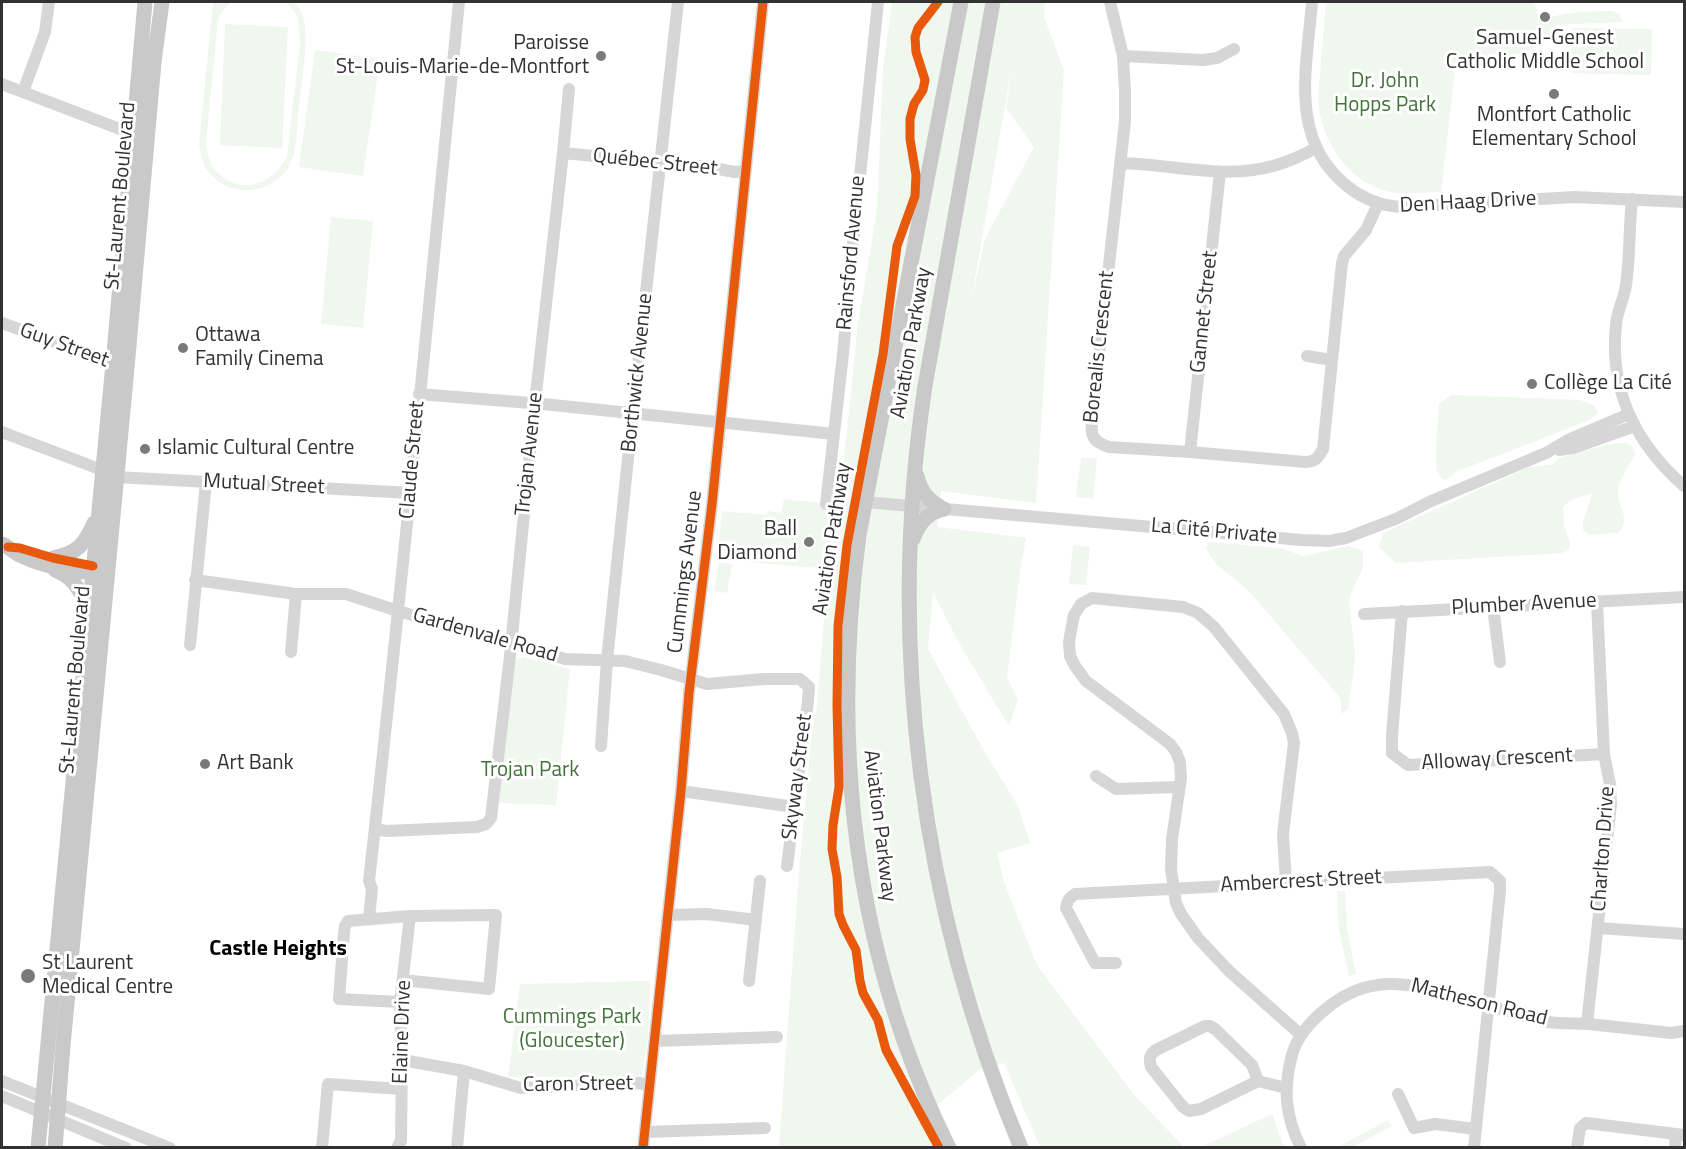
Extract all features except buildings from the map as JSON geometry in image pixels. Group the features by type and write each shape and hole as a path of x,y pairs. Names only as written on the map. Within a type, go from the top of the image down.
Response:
{"main road":[{"name":"St-Laurent Boulevard","path":"38,1148 50,1109 98,570 120,366 140,134 145,2"},
{"name":"St-Laurent Boulevard","path":"140,134 162,2"},
{"name":"Aviation Parkway","path":"949,1148 910,1055 888,989 867,908 855,836 848,742 847,655 855,563 865,502 961,2"},
{"name":"Aviation Parkway","path":"993,2 927,375 915,466 909,551 909,653 922,787 934,861 951,939 989,1064 1021,1148"},
{"path":"915,466 925,495 944,509"},
{"name":"St-Laurent Boulevard","path":"55,1148 50,1109 89,608 98,570 97,517 109,474"},
{"path":"909,551 915,534 924,520 931,513 944,509"},
{"path":"46,560 78,550 97,517"},
{"path":"5,546 19,555 98,570"},
{"path":"46,560 72,580 80,589 89,608"}],"street":[{"path":"23,92 45,32 49,2"},
{"name":"Claude Street","path":"369,918 372,889 369,881 411,493 459,2"},
{"name":"Borthwick Avenue","path":"601,746 607,660 678,2"},
{"name":"Cummings Avenue","path":"643,1148 763,2"},
{"name":"Rainsford Avenue","path":"826,504 878,2"},
{"name":"Borealis Crescent","path":"1110,2 1123,56 1125,121 1092,418 1092,434 1098,443 1109,447 1305,462 1313,462 1318,458 1323,449 1344,256 1366,230 1378,204"},
{"name":"Den Haag Drive","path":"1312,2 1305,79 1307,121 1316,148 1328,168 1360,195 1378,204 1418,207 1575,197 1684,202"},
{"path":"1123,56 1203,60 1217,58 1234,49"},
{"path":"2,84 140,134"},
{"name":"Trojan Avenue","path":"375,830 477,827 486,824 491,818 568,89"},
{"path":"1120,162 1220,172 1245,171 1273,166 1316,148"},
{"name":"Québec Street","path":"563,153 710,167 734,172 746,171"},
{"name":"Gannet Street","path":"1190,452 1220,172"},
{"path":"1632,199 1626,285 1617,317 1615,343 1617,376 1629,414 1642,440 1658,461 1684,486"},
{"name":"Guy Street","path":"2,323 120,366"},
{"path":"1307,356 1332,360"},
{"path":"420,394 535,403 834,434"},
{"name":"La Cité Private","path":"865,502 1329,541 1346,538 1398,518 1429,502 1546,453 1570,439 1629,414"},
{"name":"La Cité Private","path":"1546,453 1573,448 1635,426"},
{"name":"Mutual Street","path":"2,432 109,474 206,482 411,493"},
{"path":"190,645 206,482"},
{"name":"Gardenvale Road","path":"195,580 296,594 346,594 398,612 565,660 625,661 707,684 795,678 805,681 809,687"},
{"path":"291,652 296,594"},
{"name":"Plumber Avenue","path":"1364,614 1402,610 1684,597"},
{"path":"1286,882 1283,834 1294,743 1284,714 1214,627 1198,613 1183,607 1092,598 1081,604 1074,615 1069,642 1070,656 1075,666 1086,681 1170,744 1180,762 1171,869 1180,914 1198,938 1229,971 1301,1035"},
{"name":"Charlton Drive","path":"1587,1024 1611,804 1604,754 1597,602"},
{"path":"1493,607 1500,662"},
{"name":"Alloway Crescent","path":"1402,610 1392,753 1408,765 1604,754"},
{"name":"Skyway Street","path":"787,866 809,687"},
{"path":"1096,776 1116,789 1179,787"},
{"path":"681,791 795,807"},
{"name":"Ambercrest Street","path":"1116,963 1095,963 1066,908 1067,902 1075,894 1490,872 1500,881 1500,891 1474,1148"},
{"path":"748,981 760,881"},
{"path":"668,915 707,914 756,920"},
{"path":"400,1002 339,999 345,926 348,921 411,916 496,915 489,989 403,980"},
{"name":"Elaine Drive","path":"397,1148 401,1141 400,1002 411,916"},
{"path":"1598,928 1684,934"},
{"name":"Matheson Road","path":"1301,1148 1290,1118 1286,1088 1294,1048 1301,1035 1320,1014 1334,1002 1357,990 1376,985 1401,983 1427,987 1548,1022 1671,1033 1684,1031"},
{"path":"1258,1081 1252,1065 1210,1026 1205,1026 1151,1053 1151,1067 1183,1107 1189,1111 1201,1109 1258,1081 1286,1088"},
{"path":"655,1041 777,1037"},
{"name":"Caron Street","path":"402,1060 464,1071 521,1088 639,1083 649,1085"},
{"path":"457,1148 464,1071"},
{"path":"2,1081 50,1109 126,1148"},
{"path":"322,1148 328,1084 401,1089"},
{"path":"1398,1094 1414,1128 1435,1124 1476,1129"},
{"path":"2,1096 170,1148"},
{"path":"1577,1148 1580,1128 1586,1123 1680,1134 1675,1148"},
{"path":"645,1132 765,1128"}],"green space":[{"path":"213,2 220,2 220,5 223,2 231,2 218,19 206,144 211,164 215,170 224,178 244,185 255,184 274,174 287,156 300,43 298,19 286,2 295,2 304,20 304,59 294,154 287,169 277,180 257,189 235,189 215,179 207,170 201,154 199,144"},
{"path":"892,2 1045,2 1044,17 1064,70 1036,503 941,491 937,527 1026,538 1007,678 1018,700 1009,726 960,645 933,592 928,649 983,749 1018,806 1030,843 997,853 1005,885 1037,965 1135,1096 1184,1147 1040,1147 1004,1063 984,1066 919,1120 933,1147 779,1147 799,872 811,741 817,705 828,569 717,559 722,511 766,515 768,511 781,513 784,499 839,508 858,323 877,210 883,68","holes":["1012,65 1006,108 1034,147 985,239 971,302"]},
{"name":"Dr. John Hopps Park","path":"1326,2 1534,2 1542,18 1578,12 1613,11 1620,15 1623,22 1554,25 1548,38 1535,48 1520,55 1506,57 1488,55 1478,61 1461,58 1456,61 1441,192 1400,194 1379,189 1351,171 1331,145 1325,130 1318,98"},
{"path":"225,24 288,27 282,148 220,145"},
{"path":"1572,28 1652,29 1651,75 1571,73"},
{"path":"315,50 380,59 363,176 299,167"},
{"path":"331,217 373,221 363,328 321,324"},
{"path":"1451,395 1580,400 1595,406 1598,414 1585,422 1458,471 1445,480 1439,476 1437,468 1439,404"},
{"path":"1625,443 1633,447 1635,455 1619,484 1618,491 1624,522 1618,533 1589,535 1583,530 1583,522 1592,494 1576,498 1563,506 1564,526 1570,542 1569,550 1562,553 1396,563 1379,547 1383,533 1529,467 1553,464 1559,458 1609,444"},
{"path":"1081,458 1097,458 1093,499 1076,497"},
{"path":"1209,542 1281,548 1303,556 1349,546 1363,551 1363,567 1350,596 1349,604 1355,652 1348,709 1341,714 1341,699 1250,592 1215,563 1206,549"},
{"path":"1073,545 1090,547 1086,585 1069,584"},
{"path":"719,562 732,564 727,593 714,591"},
{"name":"Trojan Park","path":"523,657 570,669 556,805 497,803 513,662"},
{"path":"1337,891 1345,891 1347,929 1356,974 1349,976 1339,930"},
{"name":"Cummings Park (Gloucester)","path":"650,981 648,1039 641,1077 508,1077 520,984"},
{"path":"1272,1114 1284,1147 1201,1147"},
{"path":"1388,1120 1392,1126 1353,1147 1338,1147"}],"cycle path":[{"path":"643,1148 763,2"},
{"name":"Aviation Pathway","path":"938,2 918,28 915,37 916,52 925,80 910,119 910,139 916,175 915,196 897,246 883,354 847,545 838,626 839,787 832,849 837,877 839,914 856,950 863,993 878,1020 886,1050 939,1148"},
{"path":"8,547 93,566"}],"place":[{"name":"Samuel-Genest Catholic Middle School","path":"1545,17"},
{"name":"Paroisse St-Louis-Marie-de-Montfort","path":"601,56"},
{"name":"Montfort Catholic Elementary School","path":"1554,94"},
{"name":"Ottawa Family Cinema","path":"183,348"},
{"name":"Collège La Cité","path":"1532,384"},
{"name":"Islamic Cultural Centre","path":"145,449"},
{"name":"Ball Diamond","path":"809,542"},
{"name":"Art Bank","path":"205,764"},
{"name":"St Laurent Medical Centre","path":"28,976"}],"district":[{"name":"Castle Heights","path":"278,950"}]}
